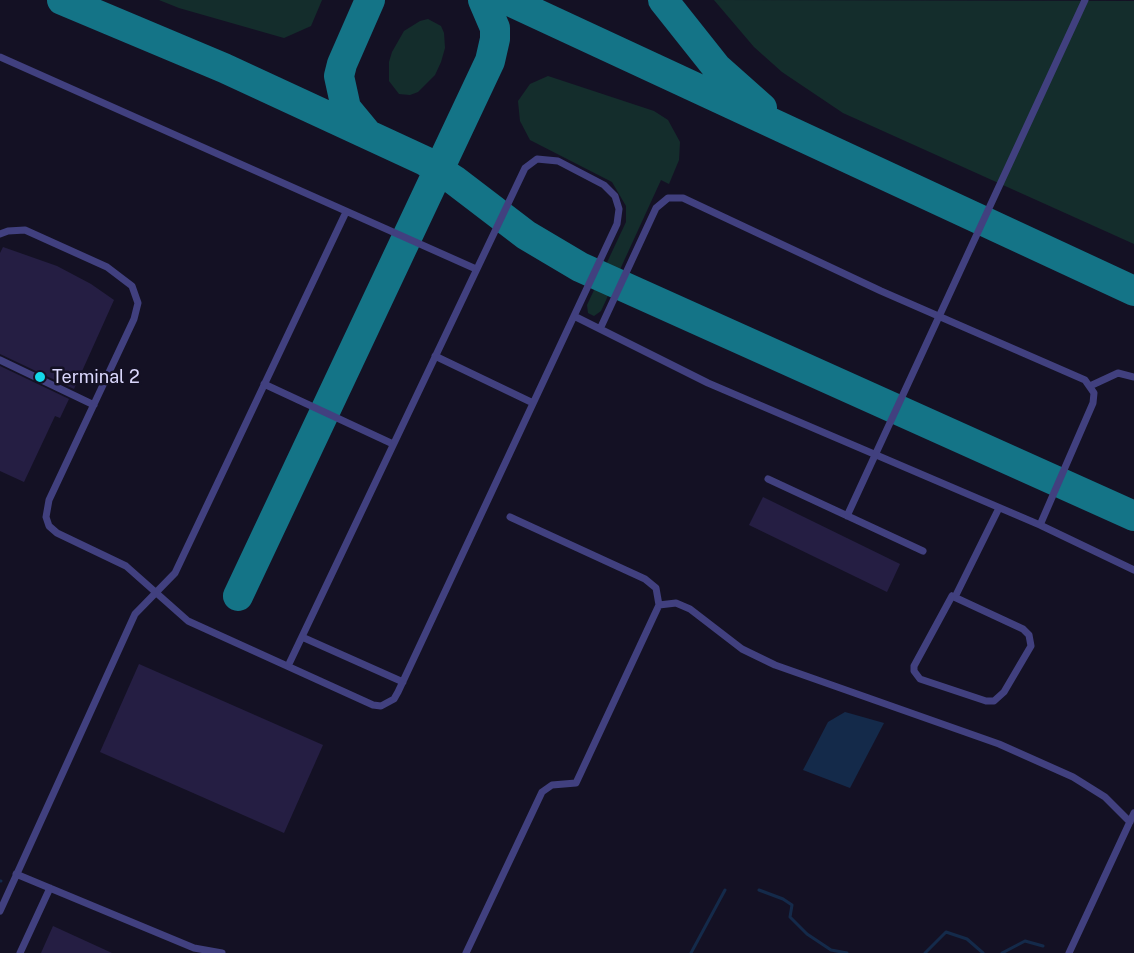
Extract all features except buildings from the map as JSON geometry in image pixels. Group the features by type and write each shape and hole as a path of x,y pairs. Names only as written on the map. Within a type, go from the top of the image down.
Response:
{"lane":[{"path":"847,516 1085,0"},
{"path":"0,57 476,269"},
{"path":"0,234 17,230 43,236 107,267 132,285 138,303 137,313 49,500 46,517 49,526 57,533 126,566 188,621 373,705 381,706 394,699 403,682 617,224 619,209 610,190 558,161 537,159 525,168 288,666"},
{"path":"600,329 656,208 669,198 676,197 1077,376 1090,386 1094,393 1093,403 1040,525"},
{"path":"0,911 135,614 175,573 346,212"},
{"path":"574,316 708,383 1040,525 1134,570"},
{"path":"435,356 533,403"},
{"path":"0,360 94,405"},
{"path":"1090,386 1118,373 1134,377"},
{"path":"264,384 393,444"},
{"path":"768,480 923,550"},
{"path":"955,597 1023,629 1029,635 1031,646 1004,692 994,700 986,701 920,679 914,671 952,596 955,597 999,508"},
{"path":"466,953 542,792 552,785 576,783 659,605 656,588 645,579 510,517"},
{"path":"659,605 676,603 690,609 742,649 775,665 999,744 1073,777 1105,797 1130,822"},
{"path":"302,637 403,682"},
{"path":"1069,953 1134,813"},
{"path":"16,874 193,951 222,953"},
{"path":"20,953 50,888"}],"green space":[{"path":"159,0 322,0 311,26 284,38 179,8"},
{"path":"714,0 1134,1 1134,244 843,113 782,72 754,47"},
{"path":"428,19 441,26 444,33 445,48 441,62 435,75 418,92 410,95 399,94 389,81 389,62 392,52 404,31"},
{"path":"548,76 654,111 668,120 680,142 679,160 669,184 661,180 601,311 594,316 588,313 587,305 626,222 626,206 612,182 530,140 520,121 518,101 530,84"}],"water":[{"path":"845,712 884,723 850,788 803,770 828,722"}],"waterway":[{"path":"691,953 725,890"},
{"path":"759,890 792,905 790,917 807,934 831,950 847,953"},
{"path":"925,953 946,932 967,939 983,953"},
{"path":"1002,953 1025,941 1043,946"}],"taxiway":[{"path":"62,0 224,68 425,161 454,180 526,235 580,267 1134,516"},
{"path":"365,131 346,108 339,76 370,0"},
{"path":"238,596 490,61 495,28 483,0"},
{"path":"507,0 1134,291"},
{"path":"663,0 717,68 762,108"}],"place":[{"name":"Terminal 2","path":"40,377"}]}
